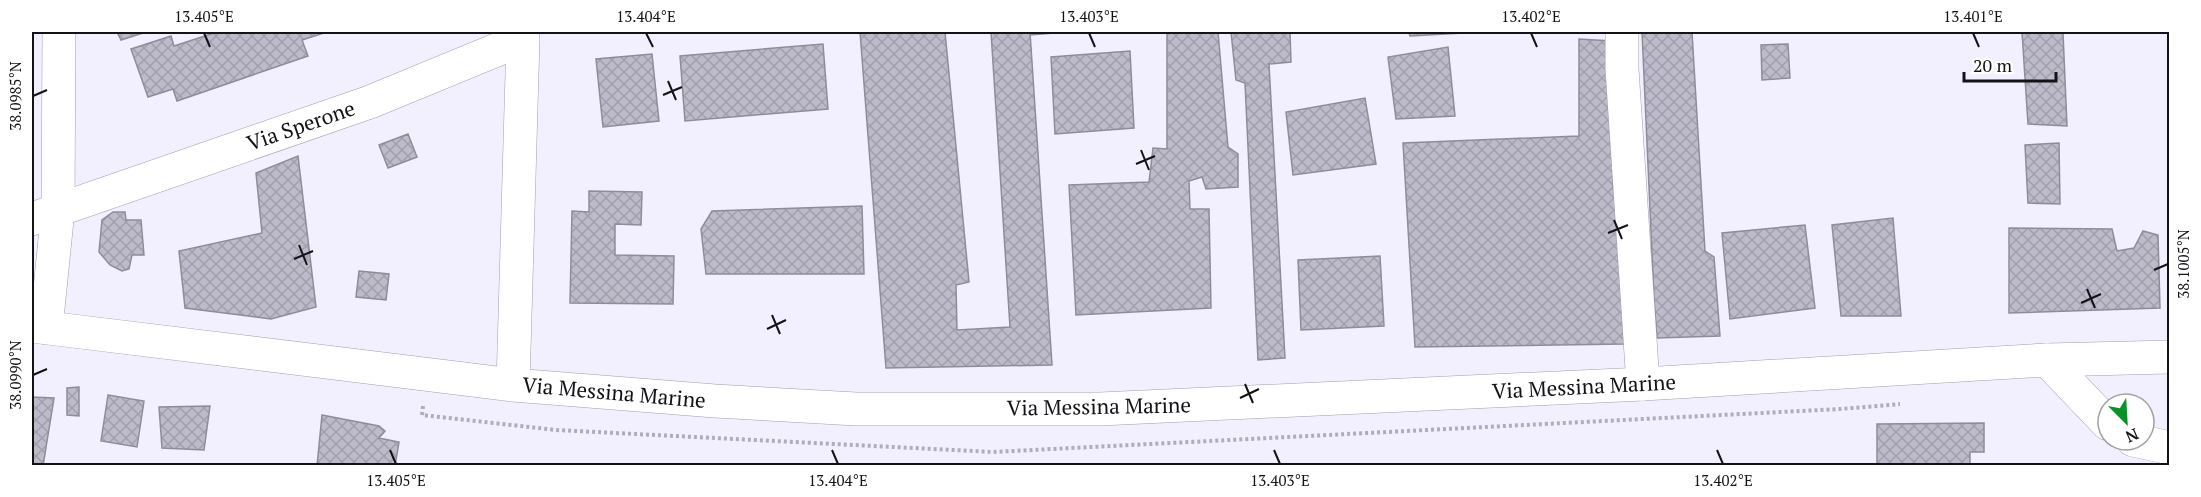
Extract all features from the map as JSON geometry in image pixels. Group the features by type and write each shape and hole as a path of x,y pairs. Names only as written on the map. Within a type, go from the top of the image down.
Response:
{"main road":[{"path":"39,327 59,32"},
{"path":"1623,32 1622,69 1643,384"},
{"path":"513,385 531,35"},
{"name":"Via Sperone","path":"45,215 370,102 531,35"},
{"name":"Via Messina Marine","path":"39,327 513,385 715,401 856,409 1101,409 1643,384 2047,360 2169,357"},
{"path":"2047,360 2096,411"}],"building":[{"path":"117,32 146,32 121,40"},
{"path":"217,32 327,32 302,40 308,56 177,101 173,89 148,97 131,49 171,36 174,46"},
{"path":"860,32 945,32 969,282 956,285 957,330 1010,327 991,32 1030,32 1052,365 886,368"},
{"path":"1030,32 1068,32 1030,35"},
{"path":"1218,32 1228,147 1238,154 1238,187 1206,189 1202,177 1189,181 1190,209 1209,209 1211,308 1076,315 1069,185 1149,182 1153,148 1167,149 1167,34"},
{"path":"1231,32 1290,32 1291,62 1269,64 1285,358 1258,360 1245,83 1236,80"},
{"path":"1409,32 1482,32 1410,36"},
{"path":"1642,32 1692,32 1705,251 1714,257 1720,336 1657,338"},
{"path":"2022,32 2063,33 2067,126 2028,124"},
{"path":"1579,39 1612,41 1613,188 1618,209 1624,344 1415,347 1403,143 1579,136"},
{"path":"823,44 828,109 685,121 680,56"},
{"path":"1788,44 1790,78 1762,80 1761,45"},
{"path":"1448,47 1455,116 1396,119 1388,57"},
{"path":"1130,51 1134,128 1055,134 1051,57"},
{"path":"652,54 659,121 603,127 596,59"},
{"path":"1365,98 1376,164 1293,175 1286,112"},
{"path":"408,134 417,157 388,168 379,145"},
{"path":"2059,143 2060,204 2028,203 2025,145"},
{"path":"298,156 316,307 271,319 185,308 179,251 262,233 256,173"},
{"path":"589,191 642,192 641,225 615,224 615,255 674,256 673,304 570,303 572,211 589,212"},
{"path":"862,206 864,274 706,274 701,229 712,211"},
{"path":"113,212 125,212 126,220 141,220 144,255 132,255 129,269 122,271 110,265 99,252 102,220"},
{"path":"1893,218 1901,316 1841,316 1832,225"},
{"path":"1805,225 1815,308 1730,319 1722,233"},
{"path":"2009,228 2112,229 2117,251 2134,248 2143,231 2158,235 2160,308 2009,313"},
{"path":"1380,256 1384,326 1301,330 1298,260"},
{"path":"359,271 389,274 386,300 356,297"},
{"path":"79,387 79,416 67,415 67,388"},
{"path":"108,395 144,401 137,447 101,441"},
{"path":"32,397 54,398 43,466 32,466"},
{"path":"210,406 204,450 162,448 159,407"},
{"path":"322,415 379,426 385,431 379,438 399,442 395,466 317,466"},
{"path":"1984,423 1984,452 1970,452 1970,466 1877,466 1877,424"}]}
